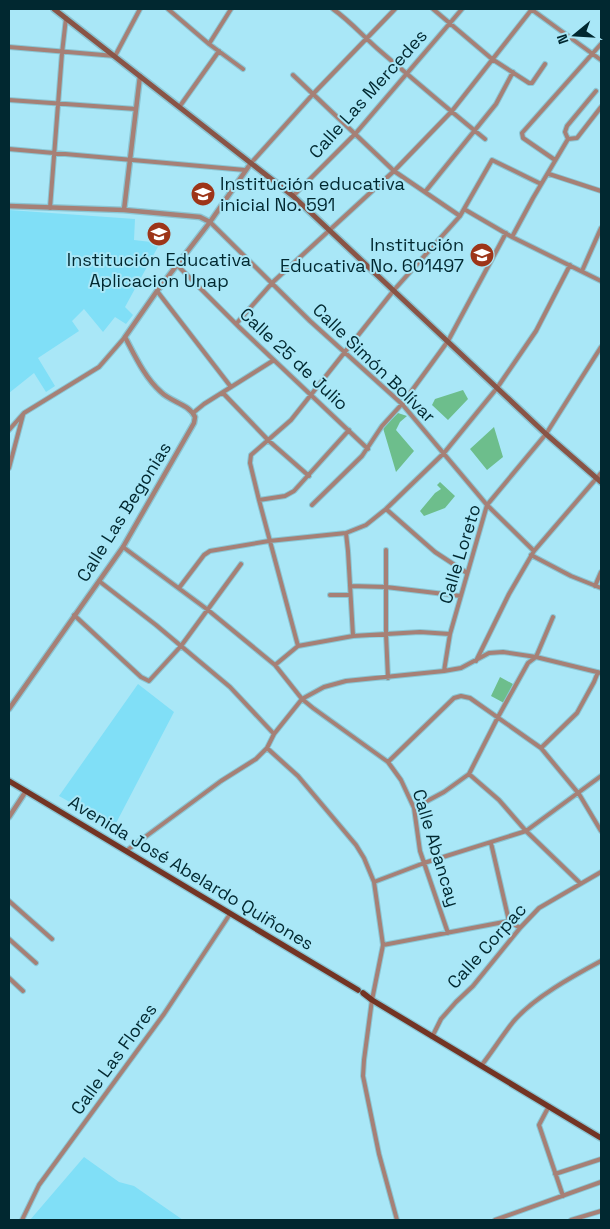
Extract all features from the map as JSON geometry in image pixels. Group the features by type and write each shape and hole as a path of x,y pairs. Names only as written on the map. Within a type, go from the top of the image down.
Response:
{"main road":[{"path":"54,9 293,196 546,434 599,480"},
{"name":"Avenida José Abelardo Quiñones","path":"9,781 361,991 372,1000 432,1037 601,1138"}],"street":[{"path":"9,47 115,56 140,9"},
{"path":"168,9 209,44 243,69"},
{"path":"209,44 231,9"},
{"path":"333,9 350,22 366,39 406,74 485,139"},
{"path":"9,430 24,413 99,367 125,337 251,163 314,93 395,9"},
{"path":"433,9 492,59 532,83 544,64"},
{"name":"Calle Las Mercedes","path":"293,196 356,133 462,9"},
{"path":"236,324 273,282 394,171 452,111 532,9 601,60"},
{"path":"50,208 66,18"},
{"path":"555,160 522,136 601,44"},
{"path":"180,106 219,51"},
{"path":"425,192 496,104 513,72"},
{"path":"293,75 394,171 460,216"},
{"path":"124,210 140,76"},
{"path":"568,139 565,132 567,126 596,91"},
{"path":"9,100 136,108"},
{"path":"568,139 577,138 601,106"},
{"path":"512,237 568,139"},
{"path":"9,149 246,170"},
{"path":"298,646 269,541 250,458 254,452 292,420 394,290 460,216 492,160 541,184"},
{"path":"549,174 601,190"},
{"path":"9,206 124,210 200,217 210,222"},
{"path":"464,209 506,234 601,281"},
{"name":"Calle Simón Bolívar","path":"210,222 273,282 310,321 402,404 487,505 533,553 601,588"},
{"path":"582,271 601,228"},
{"path":"312,505 368,448 382,426 402,404 448,340 506,234"},
{"name":"Calle 25 de Julio","path":"177,265 236,324 368,448"},
{"path":"179,588 207,552 269,541 346,533 366,525 386,509 444,453 497,388 536,331 570,265"},
{"path":"157,291 232,387"},
{"path":"125,337 153,384 162,394 193,414 204,404 274,360"},
{"name":"Calle Loreto","path":"444,671 450,634 487,505 546,434 601,347"},
{"path":"223,393 269,441 308,476"},
{"path":"9,468 24,413"},
{"name":"Calle Las Begonias","path":"9,709 123,546 186,440 195,420 193,414"},
{"path":"259,500 285,496 294,491 349,430"},
{"path":"476,661 509,594 533,553 599,480 601,473"},
{"path":"386,509 435,552 467,573"},
{"path":"346,533 353,636"},
{"name":"Calle Abancay","path":"123,546 208,610 275,665 302,699 388,762 401,780 414,808 424,863 448,933"},
{"path":"386,550 388,678"},
{"path":"74,616 140,677 146,681 150,680 181,646 241,564"},
{"path":"595,586 601,572"},
{"path":"99,581 230,687 274,734"},
{"path":"350,586 386,587 461,596"},
{"path":"330,596 350,595"},
{"path":"414,808 444,792 469,774 528,663 536,657 553,617"},
{"path":"275,665 298,646 353,636 420,632 450,634"},
{"path":"126,851 221,781 249,764 267,748 274,734 302,699 324,687 346,681 388,678 461,668 489,653 503,652 536,657 600,673 577,713 541,748"},
{"path":"388,762 454,698 470,698 541,748 579,794 601,830"},
{"path":"267,748 298,776 356,845 364,858 374,882 383,945 372,1000 363,1076 379,1154 397,1220"},
{"path":"469,774 499,800 526,831 580,883"},
{"path":"374,882 424,863 526,831 579,794 601,776"},
{"path":"9,817 26,791"},
{"path":"491,843 509,921"},
{"name":"Calle Corpac","path":"432,1037 441,1019 473,986 520,928 539,908 601,872"},
{"path":"9,901 52,939"},
{"name":"Calle Las Flores","path":"22,1220 39,1185 164,1014 230,914"},
{"path":"383,945 509,921 520,928"},
{"path":"9,939 36,963"},
{"path":"481,1066 514,1022 526,1010 559,986 601,961"},
{"path":"9,978 23,991"},
{"path":"549,1106 540,1126 563,1196"},
{"path":"555,1174 601,1158"},
{"path":"495,1220 601,1182"},
{"path":"571,1220 601,1211"}],"shaded area":[{"path":"9,210 135,219 134,240 160,243 125,307 133,315 126,324 115,317 103,332 84,309 72,321 79,331 38,358 55,386 46,392 34,373 9,393"},
{"path":"138,684 174,712 114,827 59,796"},
{"path":"84,1157 119,1182 134,1186 183,1220 30,1220"}],"green space":[{"path":"463,390 468,399 448,420 432,405 435,399"},
{"path":"398,413 407,416 400,422 396,430 414,451 396,472 383,428"},
{"path":"494,427 503,457 487,470 470,449"},
{"path":"440,482 455,496 445,508 424,516 420,511 435,493 441,489 437,485"},
{"path":"500,677 513,684 504,703 491,696"}],"place":[{"name":"Institución educativa inicial No. 591","path":"203,194"},
{"name":"Institución Educativa Aplicacion Unap","path":"159,234"},
{"name":"Institución Educativa No. 601497","path":"482,255"}]}
